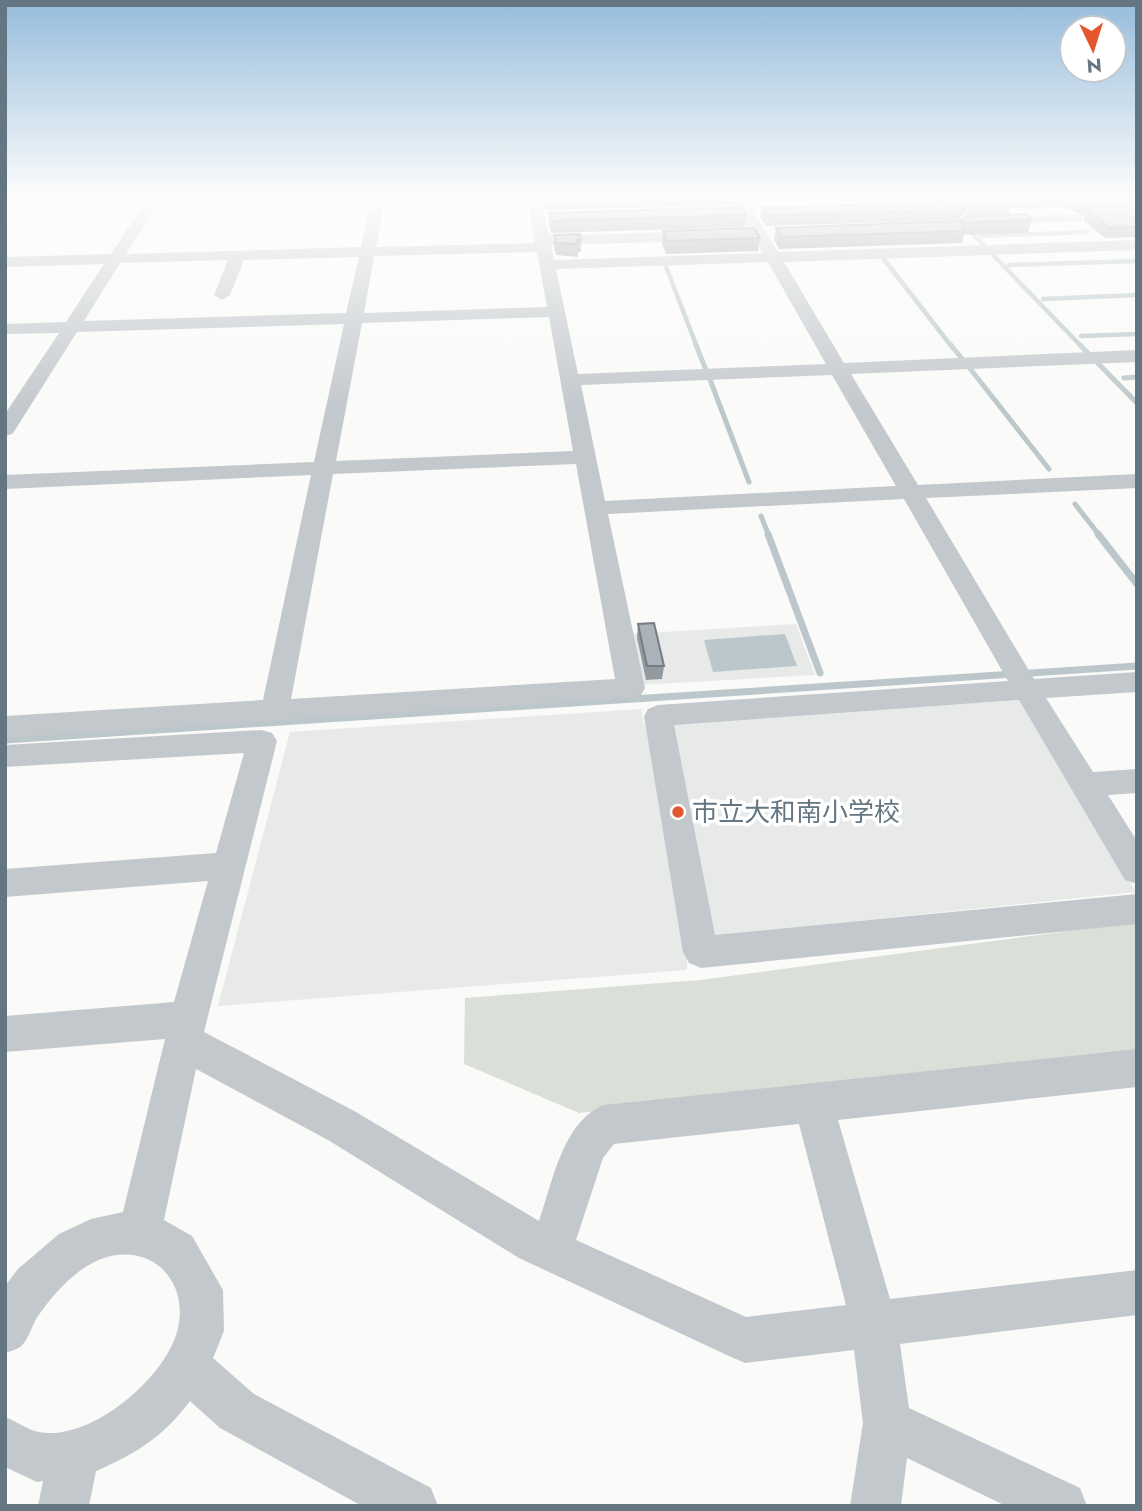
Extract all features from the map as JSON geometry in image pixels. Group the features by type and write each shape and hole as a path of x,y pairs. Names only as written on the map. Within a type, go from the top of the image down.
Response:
{"street":[{"path":"5,430 109,270"},
{"path":"222,295 232,270"},
{"path":"275,709 364,270"},
{"path":"5,727 631,688 549,270"},
{"path":"779,270 1020,679 1137,870"},
{"path":"5,329 557,312"},
{"path":"570,380 1137,356"},
{"path":"5,482 586,457"},
{"path":"596,508 1137,481"},
{"path":"1137,682 1020,679 658,716 701,952 1137,909"},
{"path":"5,756 262,741 226,866 185,1030 140,1233"},
{"path":"1084,785 1137,781"},
{"path":"5,883 226,866"},
{"path":"5,1034 185,1030 551,1250 744,1340 1137,1292"},
{"path":"551,1250 586,1146 604,1125 1137,1068"},
{"path":"814,1104 874,1325 887,1423 875,1506"},
{"path":"5,1441 14,1455 40,1469 67,1489 141,1439 170,1407 191,1370 202,1330 201,1293 189,1263 168,1242 140,1233 108,1235 74,1250 43,1275 9,1313"},
{"path":"191,1370 236,1411 413,1506"},
{"path":"887,1423 1062,1506"}],"shaded area":[{"path":"796,624 815,675 638,685 629,634"},
{"path":"785,634 797,666 713,672 704,640"},
{"name":"市立大和南小学校","path":"1022,700 1136,892 687,939 687,970 218,1006 290,732 641,709 644,725"},
{"path":"1137,922 1137,1053 579,1113 464,1064 465,998 700,980"}],"building":[{"path":"654,623 664,666 647,666 638,624"}],"waterway":[{"path":"667,270 697,347"},
{"path":"892,270 952,347"},
{"path":"1007,270 1082,347"},
{"path":"1043,299 1137,295"},
{"path":"1081,336 1137,334"},
{"path":"696,345 706,370"},
{"path":"951,345 963,360"},
{"path":"1080,345 1137,403"},
{"path":"968,366 1049,469"},
{"path":"709,377 749,482"},
{"path":"1124,378 1137,377"},
{"path":"1075,504 1100,536"},
{"path":"761,516 769,536"},
{"path":"768,534 820,673"},
{"path":"1098,534 1137,584"},
{"path":"5,740 1137,666"}],"place":[{"name":"市立大和南小学校","path":"678,812"}]}
